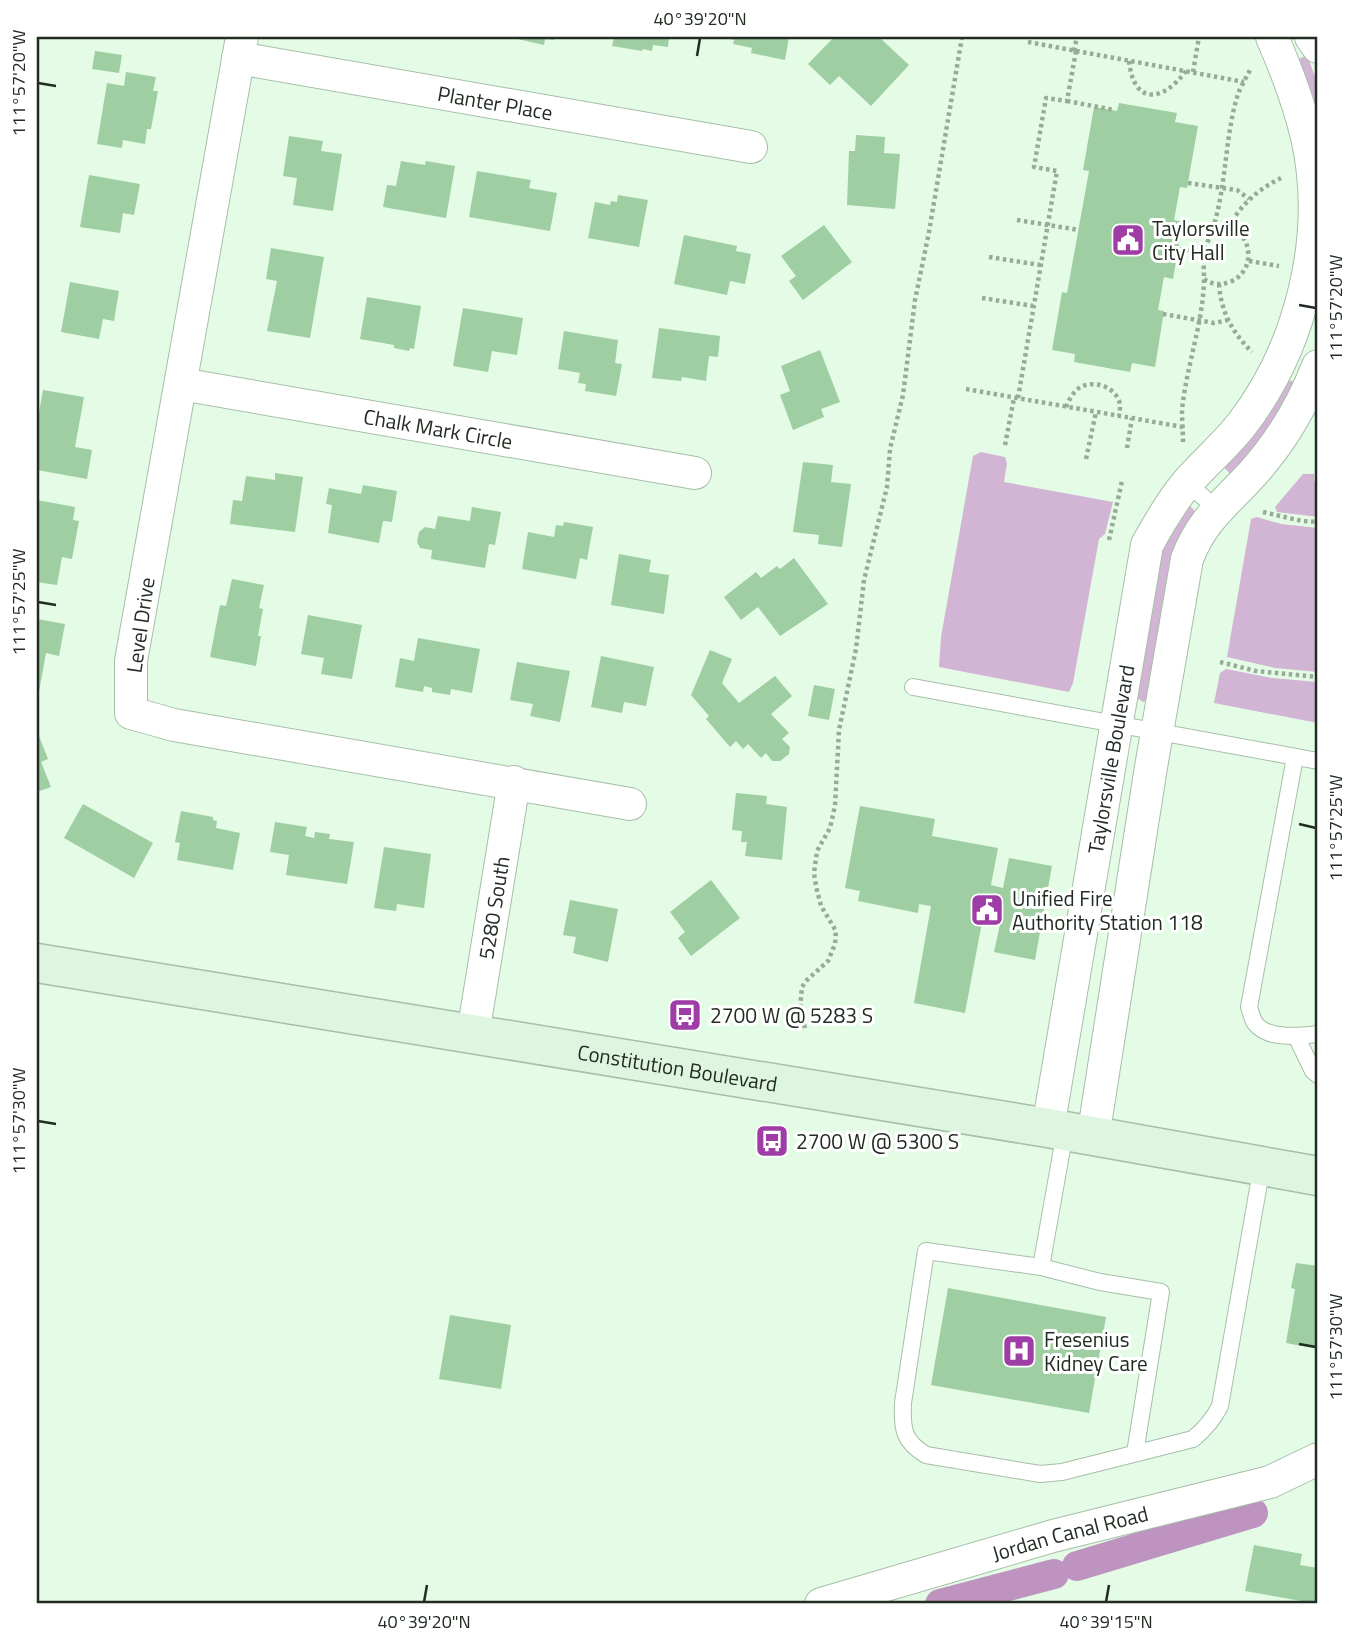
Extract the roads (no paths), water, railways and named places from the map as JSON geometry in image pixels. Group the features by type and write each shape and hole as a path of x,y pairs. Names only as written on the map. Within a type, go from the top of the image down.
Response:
{"main road":[{"name":"Constitution Boulevard","path":"37,963 1069,1132 1318,1177"}],"street":[{"name":"Taylorsville Boulevard","path":"1069,1132 1117,723 1147,545 1161,518 1187,483 1241,426 1268,386 1311,297 1315,249 1314,181 1307,137 1288,76 1272,37"},
{"path":"1311,37 1318,47"},
{"name":"Planter Place","path":"240,48 751,147"},
{"name":"Level Drive","path":"240,48 131,661 131,713 174,725 630,804"},
{"name":"Taylorsville Boulevard","path":"1069,1132 1158,731 1187,559 1196,537 1217,509 1253,474 1272,449 1294,414 1318,366"},
{"name":"Chalk Mark Circle","path":"181,384 695,473"},
{"name":"5280 South","path":"473,1034 514,782"},
{"name":"Jordan Canal Road","path":"821,1604 1054,1536 1270,1482 1318,1459"}],"lane":[{"path":"1187,483 1217,509"},
{"path":"913,687 1318,761"},
{"path":"1296,757 1249,1007 1254,1022 1265,1032 1296,1036 1318,1034"},
{"path":"1296,1036 1313,1071 1318,1075"},
{"path":"1041,1267 1069,1132"},
{"path":"1135,1453 1161,1292 1100,1282 1041,1267 926,1251 903,1403 902,1425 912,1447 926,1455 1040,1474 1062,1472 1193,1438 1214,1418 1220,1406 1262,1166"}],"waterway":[{"path":"1077,1566 1253,1513"},
{"path":"940,1604 1054,1574"}],"place":[{"name":"Taylorsville City Hall","path":"1128,240"},
{"name":"Unified Fire Authority Station 118","path":"987,910"},
{"name":"2700 W @ 5283 S","path":"685,1015"},
{"name":"2700 W @ 5300 S","path":"772,1141"},
{"name":"Fresenius Kidney Care","path":"1019,1351"}]}
